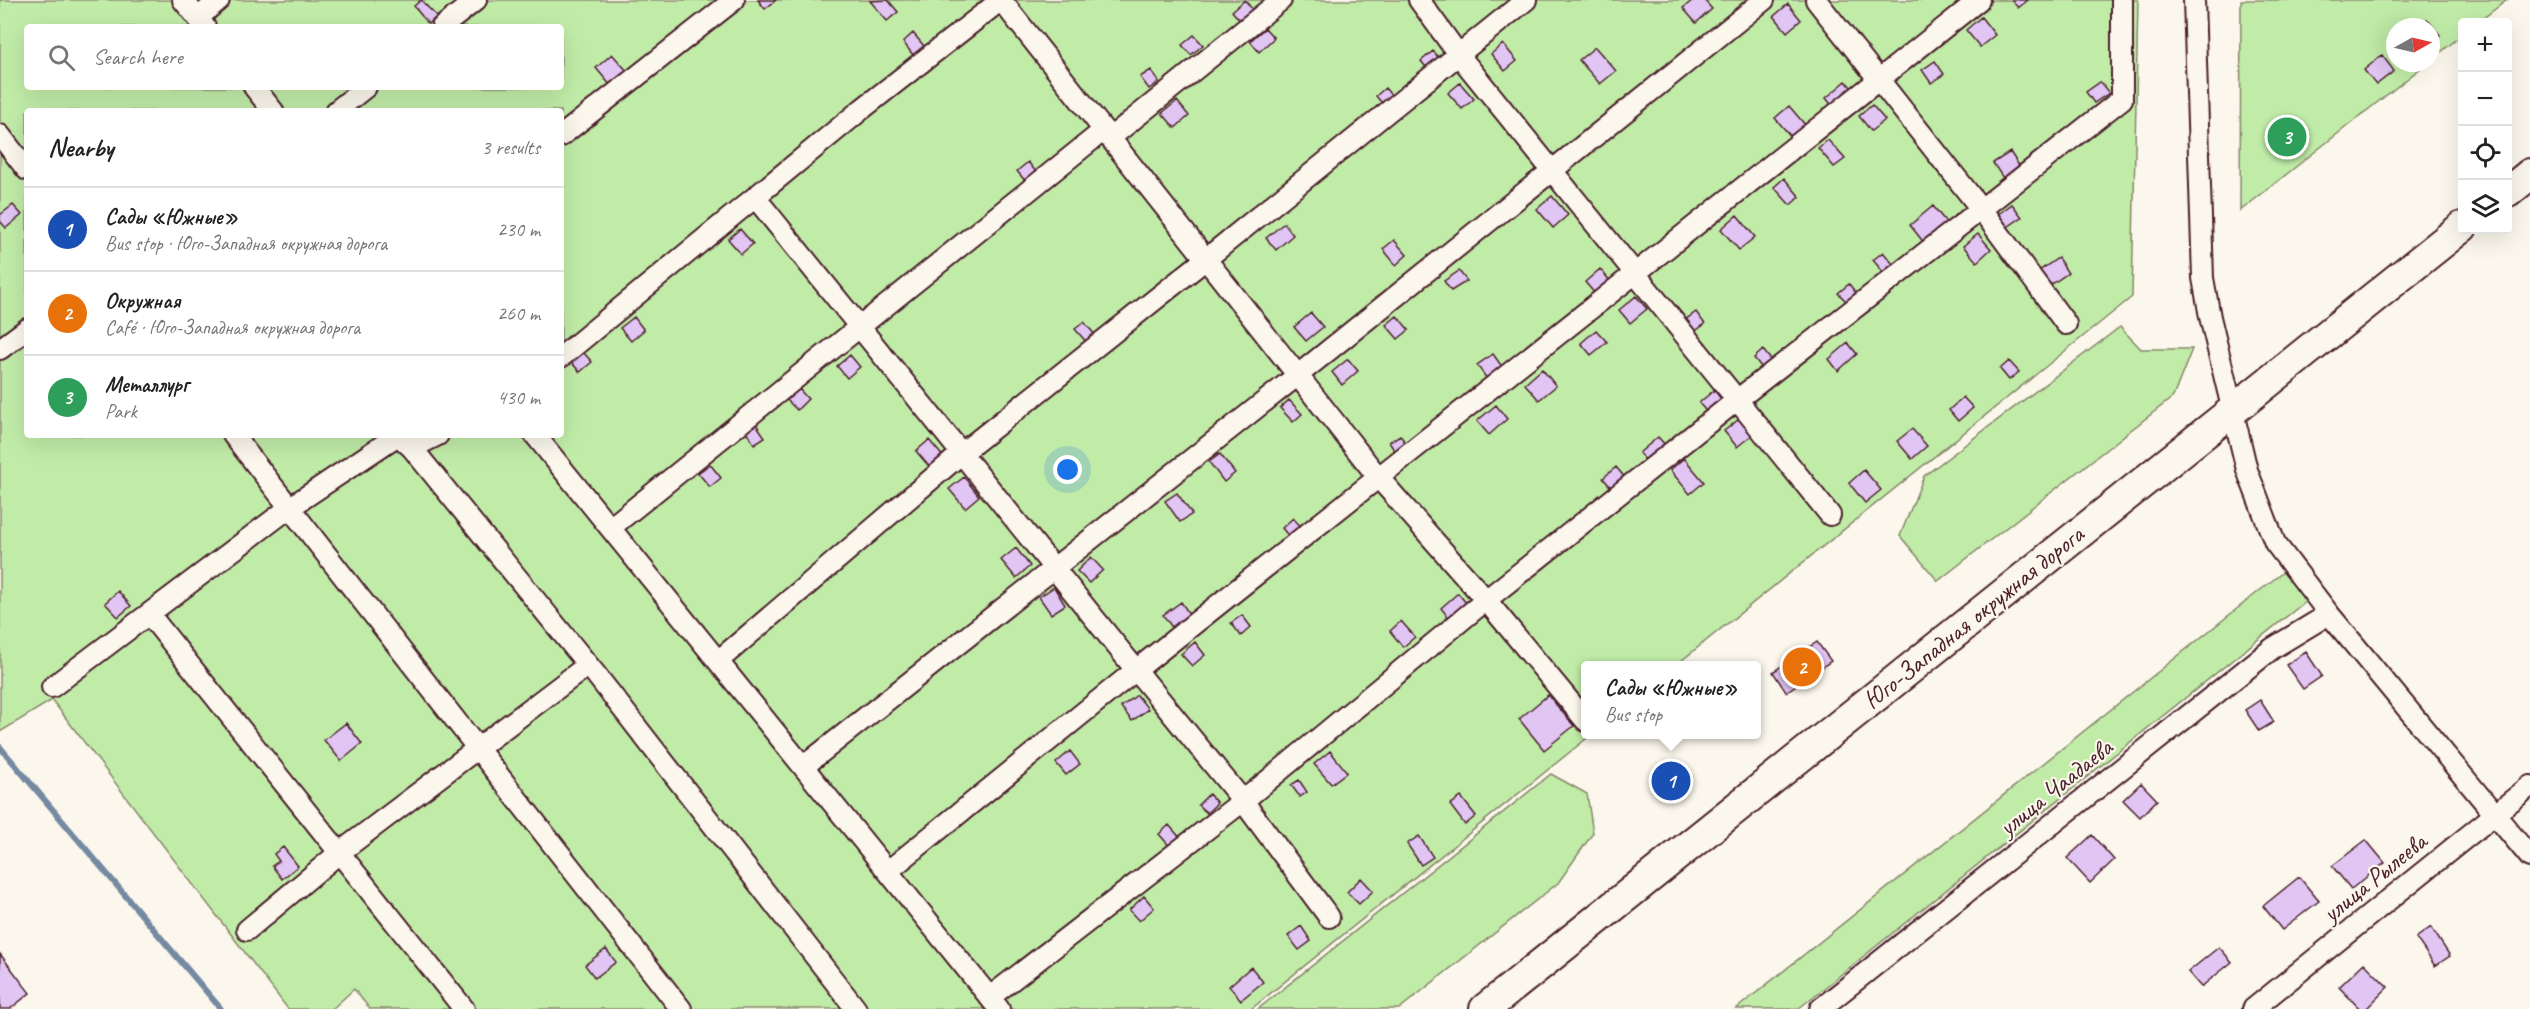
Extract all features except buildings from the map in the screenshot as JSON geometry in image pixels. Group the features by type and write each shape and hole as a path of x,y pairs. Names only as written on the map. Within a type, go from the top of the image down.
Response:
{"highway":[{"path":"2512,189 2530,174"},
{"name":"Юго-Западная окружная дорога","path":"1485,1009 2458,231"}],"street":[{"path":"183,0 201,22 219,0"},
{"path":"446,24 476,0"},
{"path":"564,134 734,0"},
{"path":"564,355 862,109 1001,0 1378,477 1486,600 1581,715"},
{"path":"610,528 859,326 1281,0"},
{"path":"1419,0 1458,54 1830,515"},
{"path":"718,661 962,453 1206,260 1526,0"},
{"path":"804,766 1298,375 1764,0"},
{"path":"1816,0 1981,209 2066,324"},
{"path":"888,871 1136,670 1979,0"},
{"path":"537,438 994,1003 1486,600 2122,99 2122,0"},
{"path":"2194,0 2203,278 2210,317 2247,470 2276,543 2329,614 2530,857"},
{"path":"256,90 271,108"},
{"path":"340,108 362,90"},
{"path":"0,135 24,166"},
{"path":"755,197 1243,801 1329,917"},
{"path":"0,349 24,331"},
{"path":"235,438 681,1009"},
{"path":"52,687 289,508 394,438"},
{"path":"401,438 412,448 588,665 856,1009"},
{"path":"412,448 432,438"},
{"path":"149,614 464,1009"},
{"name":"улица Чаадаева","path":"1820,1009 2273,648 2329,614"},
{"path":"247,930 339,853 588,665"},
{"name":"улица Рылеева","path":"2253,1009 2530,786"}],"green space":[{"path":"0,0 2138,0 2132,297 1681,661 1581,661 1581,739 1586,739 1251,1009 370,1009 354,989 332,1009 288,1009 52,700 0,732"},
{"path":"2241,0 2507,0 2483,18 2458,18 2458,38 2440,53 2440,18 2386,18 2386,72 2416,72 2240,211"},
{"path":"2120,327 2141,349 2192,349 2173,397 1938,581 1900,536 1924,476"},
{"path":"2283,572 2306,601 1798,1009 1736,1009"},
{"path":"1551,774 1587,794 1593,833 1558,883 1399,1009 1258,1009"}],"waterway":[{"path":"0,747 221,1009"}],"place":[{"name":"Металлург","path":"2287,137"},
{"name":"Окружная","path":"1802,667"},
{"name":"Сады «Южные»","path":"1671,781"}]}
